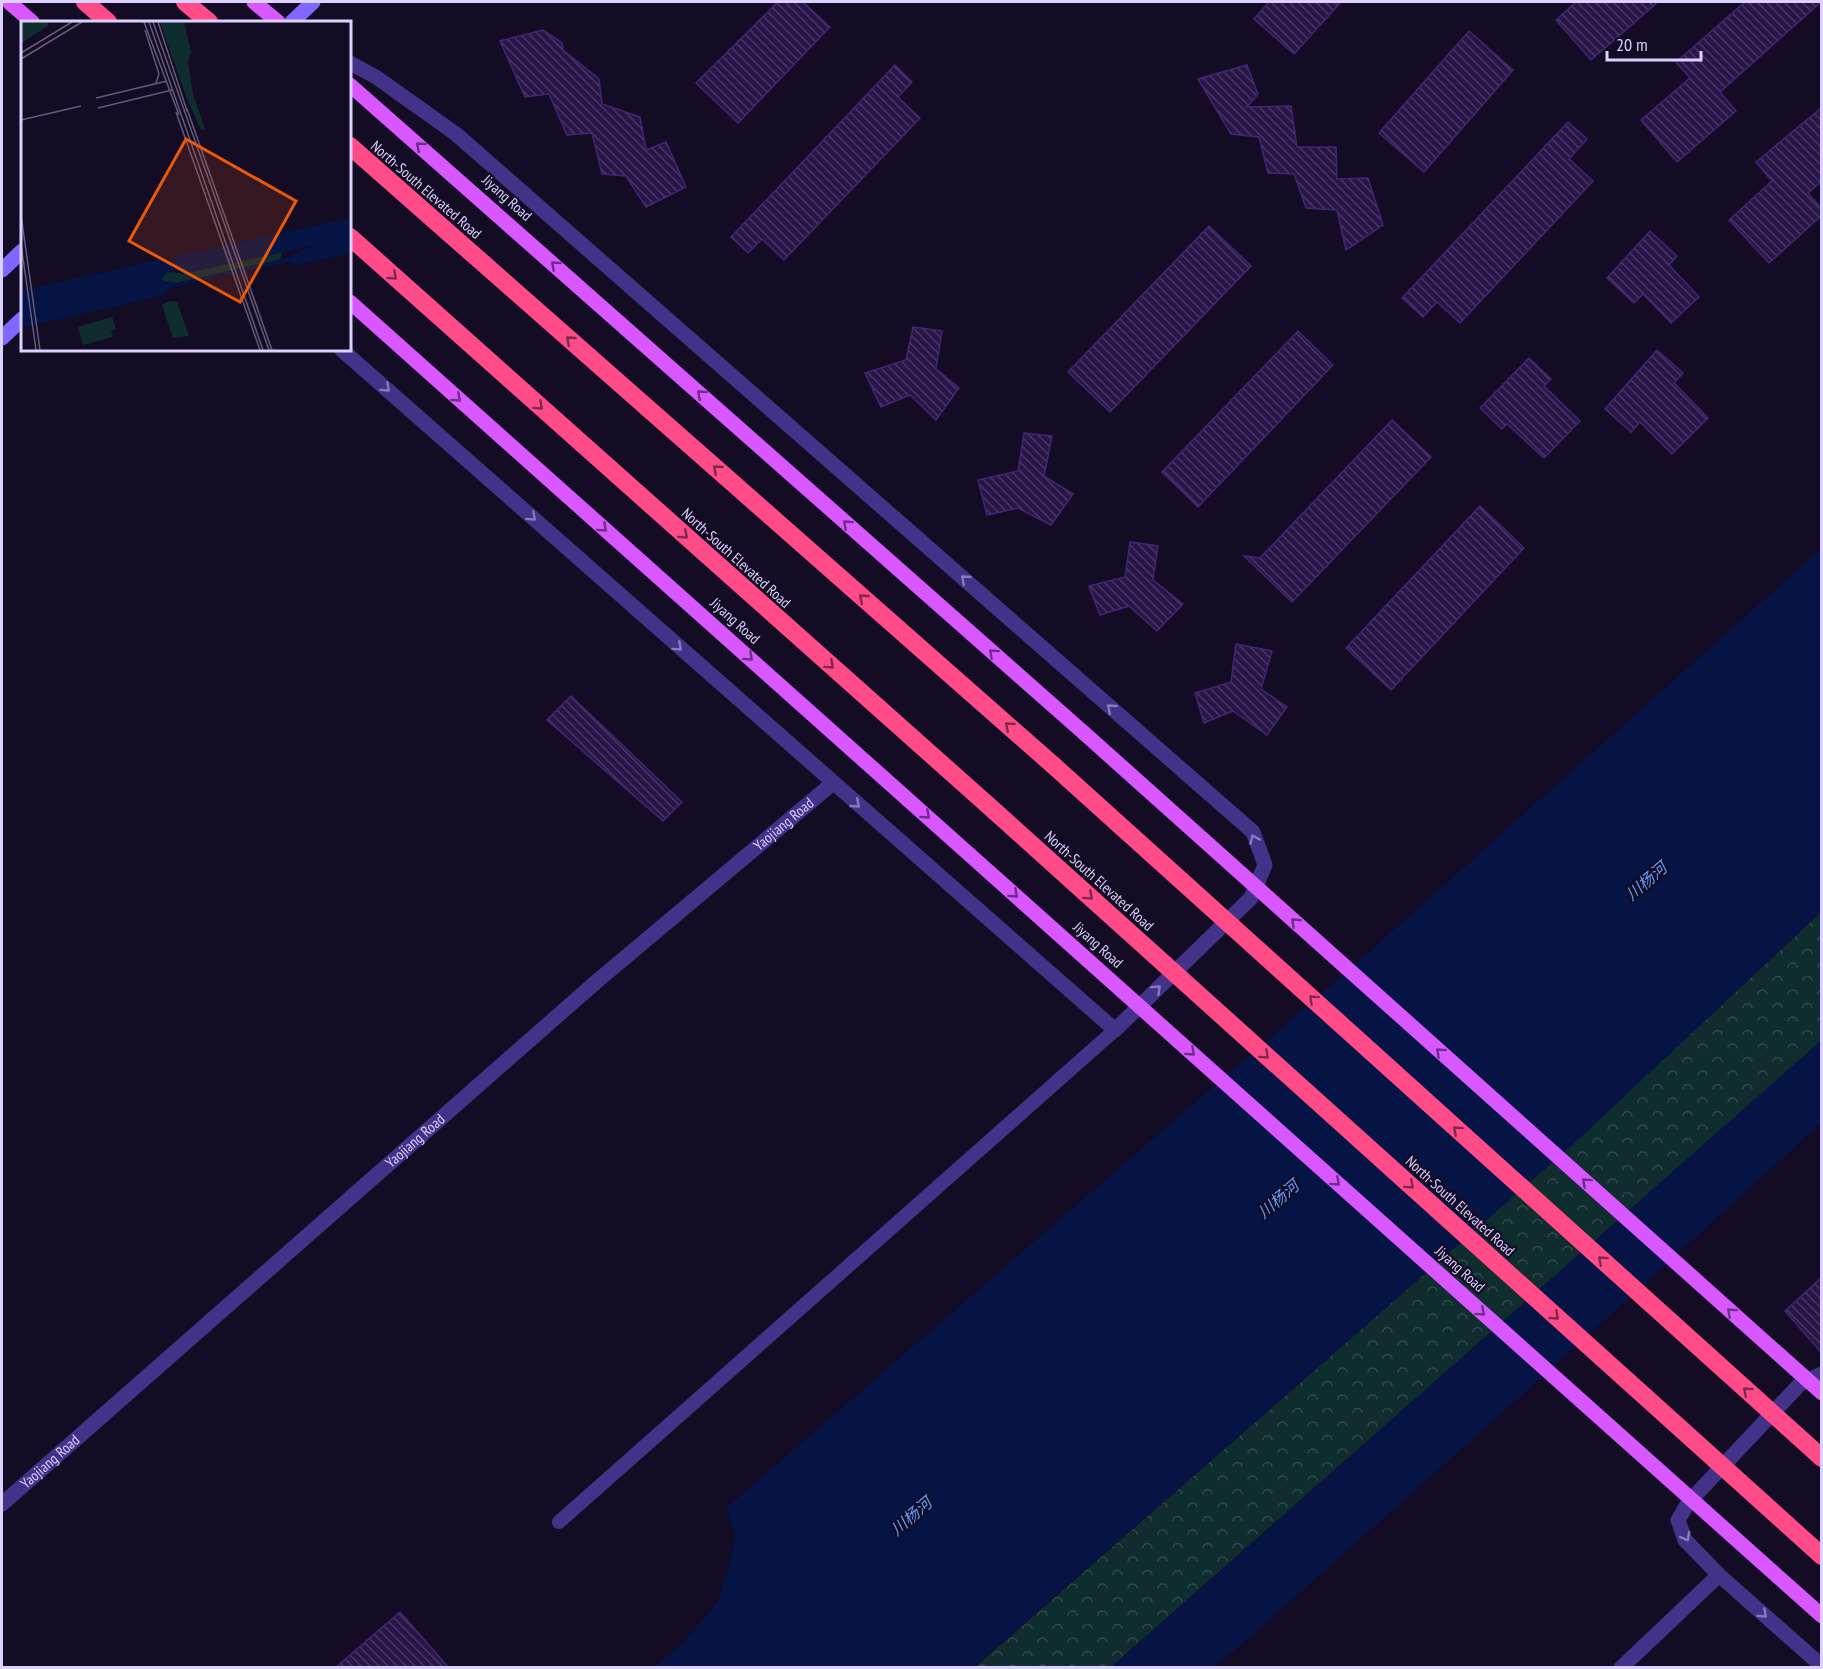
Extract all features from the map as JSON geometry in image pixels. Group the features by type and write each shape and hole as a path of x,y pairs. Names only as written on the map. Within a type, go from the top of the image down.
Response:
{"highway":[{"path":"85,2 107,21"},
{"path":"185,2 208,21"},
{"name":"North-South Elevated Road","path":"351,147 1053,765 1821,1458"},
{"name":"North-South Elevated Road","path":"351,238 990,807 1821,1556"}],"main road":[{"path":"9,2 31,21"},
{"path":"254,2 277,21"},
{"name":"Jiyang Road","path":"351,86 1102,749 1821,1394"},
{"name":"Jiyang Road","path":"351,304 1821,1616"}],"street":[{"path":"293,21 313,2"},
{"path":"343,351 1115,1030 1251,898 1265,865 1253,832 456,134 376,77 351,64"},
{"path":"2,270 21,252"},
{"path":"2,338 21,320"},
{"name":"Yaojiang Road","path":"2,1504 596,982 832,783"},
{"path":"1821,1374 1801,1383 1688,1503 1678,1520 1685,1540 1719,1575 1821,1666"},
{"path":"1621,1668 1719,1575"}],"lane":[{"path":"559,1522 1115,1030"}],"green space":[{"path":"1821,912 1821,1041 1111,1667 974,1668 1571,1146"}],"water":[{"name":"川杨河","path":"1821,549 1821,912 1571,1146 974,1667 652,1668 680,1646 717,1603 729,1566 735,1536 726,1508 1361,959"},
{"path":"1821,1041 1821,1123 1528,1390 1241,1645 1214,1667 1111,1668"}],"building":[{"path":"778,2 803,2 830,27 738,123 696,83"},
{"path":"1269,2 1341,2 1294,54 1254,19"},
{"path":"1576,2 1658,2 1591,60 1556,20"},
{"path":"1745,2 1821,2 1720,92 1736,111 1677,162 1641,120 1690,78 1676,62"},
{"path":"543,30 562,43 563,50 599,79 602,104 640,117 646,150 666,142 686,187 646,207 626,176 602,174 592,133 567,135 549,94 525,97 500,41"},
{"path":"1469,31 1513,70 1424,172 1379,133"},
{"path":"895,65 912,82 898,97 920,118 784,260 762,239 748,253 731,237"},
{"path":"1247,65 1258,94 1247,107 1291,106 1297,147 1336,147 1337,179 1368,178 1383,225 1346,250 1337,210 1306,208 1294,174 1268,173 1259,137 1231,134 1198,79"},
{"path":"1821,108 1821,182 1808,193 1821,208 1821,216 1769,263 1729,220 1772,181 1756,162"},
{"path":"1568,122 1587,139 1569,159 1593,181 1460,323 1437,302 1423,317 1402,298"},
{"path":"1209,226 1251,266 1110,412 1068,372"},
{"path":"1650,231 1677,256 1669,265 1699,297 1671,323 1643,294 1634,303 1607,278"},
{"path":"913,327 942,331 936,369 959,388 936,420 910,395 881,407 865,373 906,360"},
{"path":"1298,331 1333,365 1198,507 1162,472"},
{"path":"1657,350 1683,373 1674,383 1708,418 1672,454 1640,422 1631,432 1605,409"},
{"path":"1529,358 1551,379 1544,386 1580,421 1544,458 1507,424 1502,429 1480,408"},
{"path":"1392,420 1431,457 1292,602 1244,556 1260,558"},
{"path":"1024,433 1052,436 1044,476 1073,494 1051,525 1018,508 987,515 978,480 1018,471"},
{"path":"1480,506 1524,548 1391,690 1346,648"},
{"path":"1130,542 1158,546 1153,580 1183,604 1157,631 1129,606 1100,615 1089,586 1125,577"},
{"path":"1236,644 1272,651 1261,689 1287,707 1267,735 1233,711 1204,723 1195,693 1231,682"},
{"path":"571,696 682,802 663,821 547,720"},
{"path":"1821,1278 1821,1352 1785,1311"},
{"path":"400,1612 449,1668 335,1668"}]}
